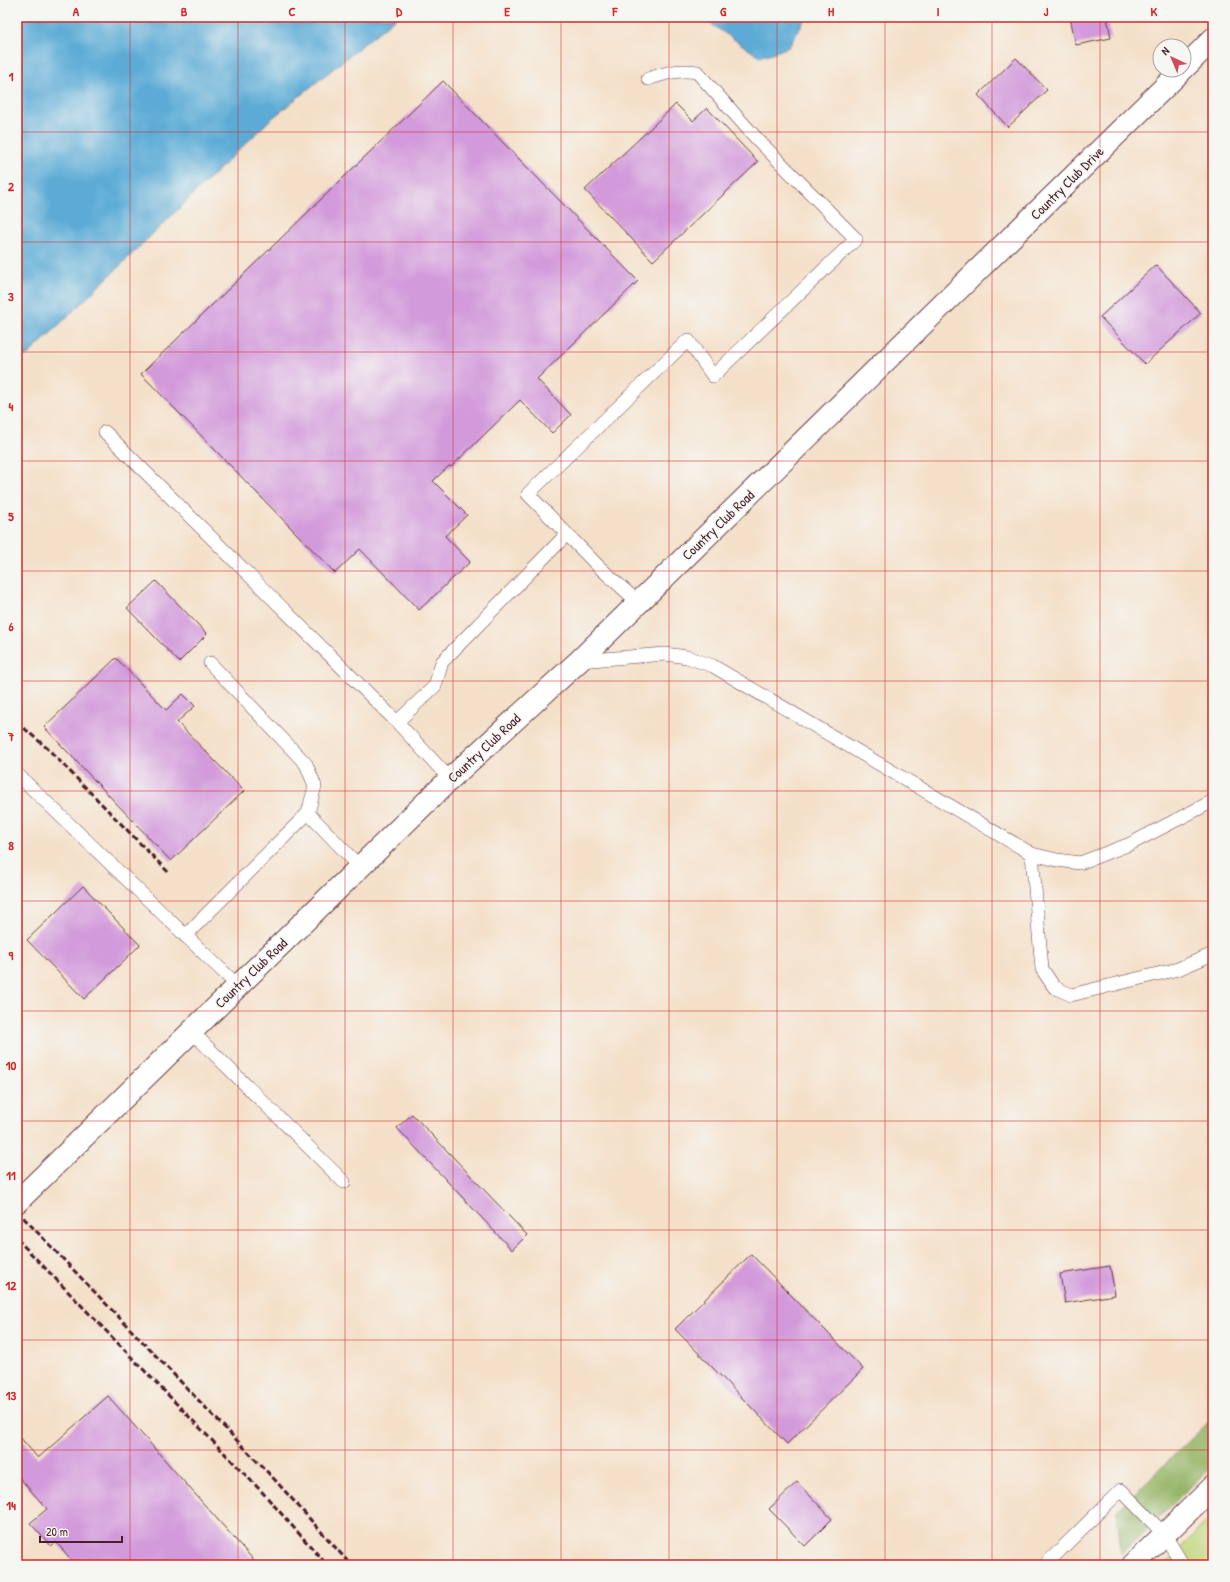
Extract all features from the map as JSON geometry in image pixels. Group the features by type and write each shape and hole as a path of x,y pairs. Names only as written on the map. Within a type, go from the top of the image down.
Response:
{"street":[{"path":"1192,60 1213,39"},
{"name":"Country Club Drive","path":"952,295 1174,78"},
{"name":"Country Club Road","path":"17,1202 450,779 579,661 952,295"},
{"path":"1133,1565 1213,1487"}],"lane":[{"path":"639,602 567,534 528,494 688,340 713,376 856,240 757,139 697,72 685,70 670,72 648,79"},
{"path":"105,432 397,722 450,779"},
{"path":"397,722 435,686 442,662 567,534"},
{"path":"579,661 665,654 687,657 713,666 1032,854 1057,860 1080,863 1130,844 1213,800"},
{"path":"185,936 308,813 315,786 306,764 210,662"},
{"path":"17,774 238,986"},
{"path":"308,813 360,867"},
{"path":"1032,854 1042,969 1054,987 1071,995 1178,969 1213,954"},
{"path":"191,1031 344,1182"},
{"path":"1045,1565 1121,1490 1164,1534 1182,1565"}],"green space":[{"path":"1213,1418 1213,1465 1121,1554 1117,1510"},
{"path":"1213,1515 1213,1565 1164,1565"}],"water":[{"path":"17,17 397,17 270,120 30,353 17,361"},
{"path":"701,17 806,17 789,47 760,57"}],"building":[{"path":"1070,17 1107,17 1111,38 1076,45"},
{"path":"1016,58 1047,90 1008,127 978,95"},
{"path":"443,81 638,281 537,379 571,415 552,433 520,400 451,467 449,466 433,481 467,515 445,536 470,562 419,610 360,549 335,573 141,374"},
{"path":"676,104 693,121 707,108 758,162 653,261 585,190"},
{"path":"1156,265 1201,313 1145,364 1100,317"},
{"path":"156,581 207,634 179,662 127,608"},
{"path":"116,658 166,710 183,694 195,706 177,722 244,791 171,861 44,727"},
{"path":"83,886 140,945 84,999 27,940"},
{"path":"412,1114 527,1235 512,1250 397,1128"},
{"path":"751,1254 863,1369 787,1444 675,1329"},
{"path":"1110,1266 1115,1295 1065,1303 1060,1274"},
{"path":"108,1396 258,1565 76,1565 56,1542 51,1546 30,1523 47,1509 17,1475 17,1438 19,1436 38,1458"},
{"path":"797,1482 832,1519 805,1546 769,1509"}],"railway":[{"path":"17,722 48,749 170,874"},
{"path":"17,1211 275,1480 351,1565"},
{"path":"17,1239 263,1493 327,1565"}]}
